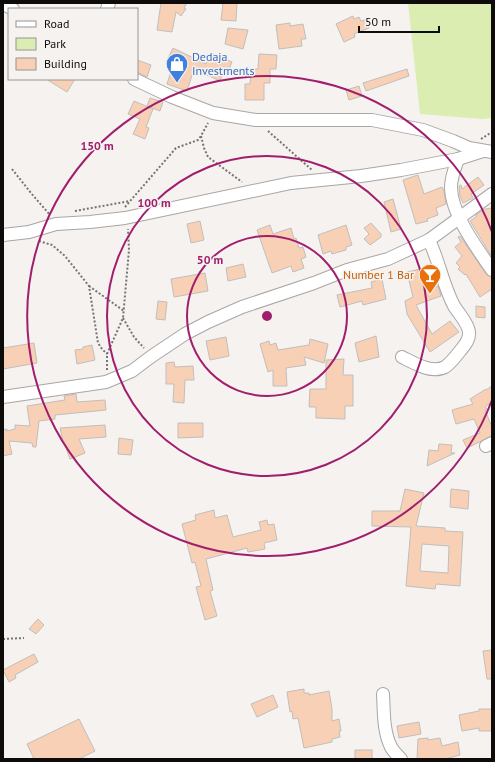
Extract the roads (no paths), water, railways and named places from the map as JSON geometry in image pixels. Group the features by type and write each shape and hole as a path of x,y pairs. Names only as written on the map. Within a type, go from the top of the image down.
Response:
{"street":[{"path":"136,80 213,114 256,120 372,120 423,130 469,148 487,152"},
{"path":"3,235 29,232 56,224 125,218 291,183 361,176 458,159 487,152"},
{"path":"458,159 452,175 451,188 453,200 459,219 492,270"},
{"path":"3,397 106,382 132,371 185,334 242,307 314,283 347,270 388,259 429,240 492,194"},
{"path":"402,357 428,369 444,367 450,363 466,344 468,338 469,332 466,324 445,285 435,253 429,240"},
{"path":"384,694 388,742 401,759"}],"place":[{"name":"Dedaja Investments","path":"177,84"},
{"name":"Number 1 Bar","path":"430,294"}]}
